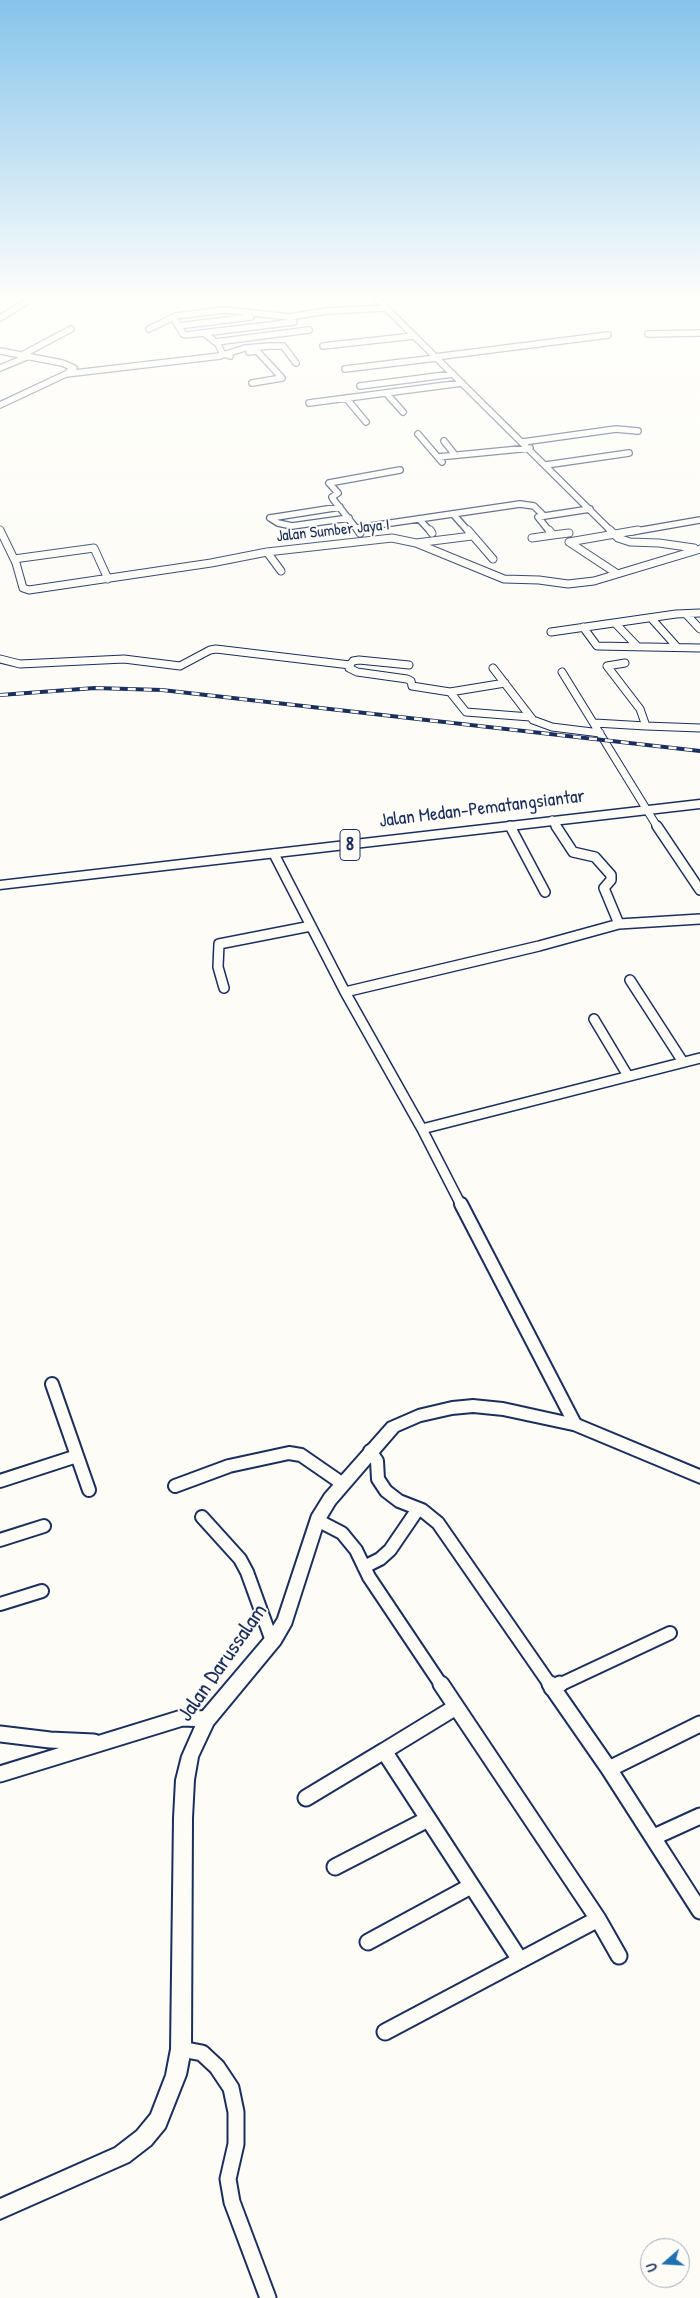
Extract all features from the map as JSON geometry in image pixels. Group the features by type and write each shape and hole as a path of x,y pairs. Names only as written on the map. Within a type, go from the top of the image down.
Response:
{"highway":[{"name":"Jalan Medan-Pematangsiantar","path":"0,885 700,804"}],"street":[{"path":"353,406 366,422"},
{"path":"398,406 403,412"},
{"path":"486,406 624,542 659,543 700,549"},
{"path":"523,442 610,429 638,431"},
{"path":"418,434 443,463"},
{"path":"444,442 455,455"},
{"path":"438,457 530,448"},
{"path":"546,465 629,453"},
{"path":"365,540 332,497 338,493 330,483 400,470"},
{"path":"357,528 520,504 534,506 544,516"},
{"path":"340,507 270,518 278,523 292,526 349,518"},
{"path":"553,535 538,518 590,509"},
{"path":"453,514 493,559"},
{"path":"419,519 432,533"},
{"path":"616,573 569,542 613,533 700,520"},
{"name":"Jalan Sumber Jaya I","path":"0,530 3,544 14,559 25,590 108,579 267,552 365,540 400,538 508,580 539,580 575,584 594,581 700,549"},
{"path":"532,538 569,533"},
{"path":"416,543 472,536"},
{"path":"14,559 94,548 108,579"},
{"path":"267,552 281,571"},
{"path":"551,632 700,613"},
{"path":"686,614 700,628"},
{"path":"651,618 676,647"},
{"path":"615,623 637,646"},
{"path":"583,627 597,646 700,648"},
{"path":"0,667 20,664 124,659 180,666 214,649 350,665"},
{"path":"0,659 20,664"},
{"path":"350,665 353,660 409,665"},
{"path":"625,664 607,666 634,698 643,715 646,726"},
{"path":"350,665 349,668 357,672 407,679 411,682 412,686 450,692 505,683"},
{"path":"494,668 530,717 540,724 552,728 600,733"},
{"path":"562,672 595,722 646,810 700,890"},
{"path":"450,692 466,712 530,717"},
{"path":"595,722 700,728"},
{"path":"552,820 573,852 580,856 595,857 610,875 611,880 604,888 618,924"},
{"path":"510,826 545,892"},
{"path":"274,854 345,992 422,1129 575,1424"},
{"path":"345,992 568,939 618,924 700,919"},
{"path":"224,988 218,967 219,944 311,926"},
{"path":"630,980 683,1062"},
{"path":"594,1019 628,1076"},
{"path":"422,1129 700,1058"},
{"path":"52,1384 88,1490"},
{"name":"Jalan Darussalam","path":"0,2209 122,2155 144,2138 158,2121 176,2076 181,2049 185,1780 190,1756 206,1719 272,1641 285,1620 317,1520 370,1451 393,1427 404,1421 458,1407 503,1409 575,1424 700,1477"},
{"path":"370,1451 377,1461 378,1479 386,1491 399,1501 418,1509 438,1523 609,1769 700,1911"},
{"path":"175,1486 229,1466 289,1453 301,1455 343,1484"},
{"path":"0,1480 77,1456"},
{"path":"364,1567 380,1559 390,1550 418,1509"},
{"path":"202,1517 240,1559 247,1572 272,1641"},
{"path":"317,1520 348,1539 364,1567 456,1707 598,1919 619,1956"},
{"path":"0,1540 44,1526"},
{"path":"0,1604 42,1591"},
{"path":"552,1688 670,1633"},
{"path":"306,1798 456,1707"},
{"path":"0,1774 182,1718 206,1719"},
{"path":"609,1769 700,1724"},
{"path":"0,1734 82,1742 95,1742 122,1736"},
{"path":"384,1751 520,1960"},
{"path":"654,1837 700,1816"},
{"path":"335,1867 428,1819"},
{"path":"368,1942 471,1886"},
{"path":"384,2032 598,1919"},
{"path":"181,2049 202,2053 218,2067 232,2088 236,2112 236,2144 228,2179 230,2195 268,2298"}],"railway":[{"path":"0,695 95,688 162,690 700,751"}]}
